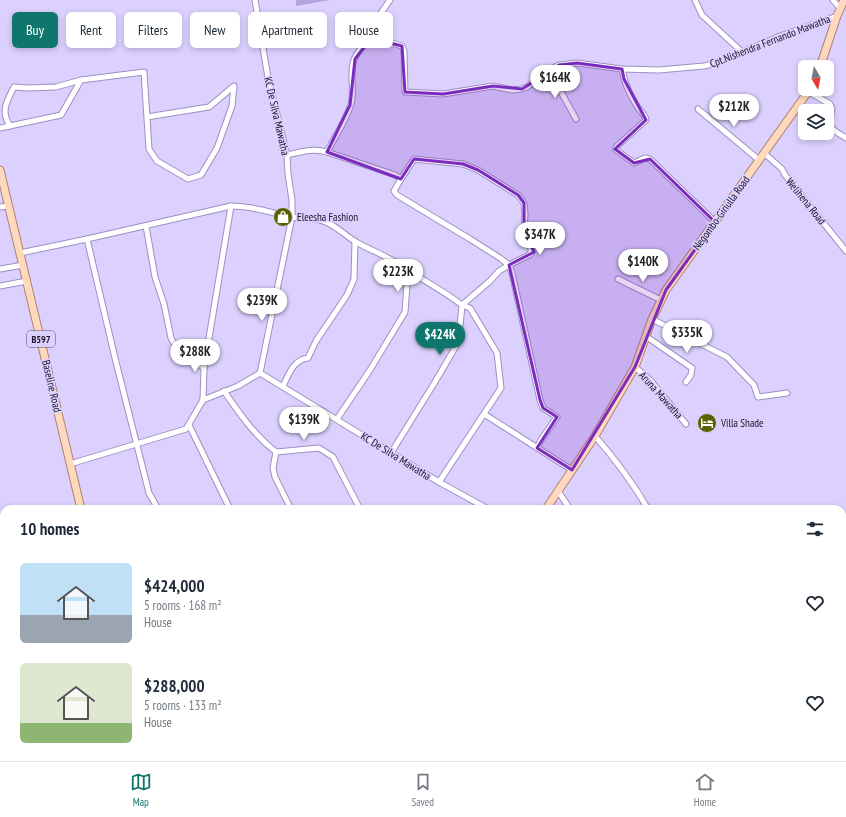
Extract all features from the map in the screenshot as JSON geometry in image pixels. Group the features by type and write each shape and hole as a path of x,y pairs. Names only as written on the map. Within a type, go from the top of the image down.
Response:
{"main road":[{"path":"822,60 844,0"},
{"name":"Negombo-Giriulla Road","path":"549,505 595,436 635,367 647,337 652,319 666,290 806,96"},
{"name":"Baseline Road","path":"0,170 80,505"}],"street":[{"name":"KC De Silva Mawatha","path":"256,0 268,78 287,154 292,200 292,217 260,373 438,482 481,505"},
{"path":"382,12 390,0"},
{"path":"695,0 702,14 741,52"},
{"path":"833,0 840,8"},
{"name":"Cpt.Nishendra Fernando Mawatha","path":"393,43 402,46 404,51 405,92 443,94 488,87 512,90 522,89 537,80 549,70 559,65 577,63 622,69 659,70 704,66 780,36 837,16"},
{"path":"328,152 344,121 350,105 353,96 354,59 363,48"},
{"path":"622,69 624,79 636,105 645,116 646,120 616,147 616,150 634,164 645,158 650,159 715,222"},
{"path":"549,70 576,119"},
{"path":"10,126 6,119 4,110 14,87 56,87 82,80 144,72 149,148 157,161 188,179 201,175 217,148 232,106 234,86 209,107 147,117"},
{"path":"0,128 61,115 82,80"},
{"path":"819,96 830,104 832,108 829,124 831,129 846,138"},
{"path":"698,109 760,160"},
{"path":"287,154 312,150 328,152 395,175 401,180"},
{"name":"Welihena Road","path":"764,153 782,169 785,175 846,251"},
{"path":"391,453 456,346 462,305 490,282 499,271 508,265 532,254 524,232 524,203 518,195 478,170 463,164 414,159 394,191 397,195 500,258 508,265 512,273 540,400 543,408 557,417 537,448"},
{"path":"0,207 9,206"},
{"path":"70,464 186,429 203,400 204,368 232,206"},
{"path":"20,253 232,206 245,206 292,217 320,220 342,231 355,241 397,262 422,280 447,293 462,305 470,308 497,353 501,388 438,482"},
{"path":"146,226 155,277 164,304 171,338 179,348 204,368"},
{"path":"87,239 149,492 156,505"},
{"path":"283,386 294,364 308,358 316,341 347,296 354,279 355,241"},
{"path":"0,269 23,265"},
{"path":"337,419 370,370 405,312 408,270"},
{"path":"618,279 661,300"},
{"path":"0,286 27,281"},
{"path":"652,319 727,357 754,386 758,397 787,393"},
{"path":"647,337 692,368 691,375 686,382"},
{"name":"Aruna Mawatha","path":"635,367 651,381 686,424"},
{"path":"203,400 238,386 260,373"},
{"path":"224,391 263,442 276,452 319,448 333,458 358,505"},
{"path":"484,414 572,470"},
{"path":"188,425 228,505"},
{"path":"595,436 631,481 646,505"},
{"path":"276,452 273,468 275,478 289,505"},
{"path":"558,491 567,505"}],"highlighted area":[{"path":"371,38 402,46 405,92 443,94 493,86 522,89 559,65 577,63 622,69 624,79 646,120 615,149 634,163 650,159 715,222 666,290 635,367 572,470 537,448 557,417 543,408 540,400 509,265 534,252 524,232 524,203 518,195 478,170 463,164 414,159 401,179 327,152 350,105 355,59"}],"shaded area":[{"path":"296,0 330,0 296,6"}],"place":[{"name":"Eleesha Fashion","path":"283,217"},
{"name":"Villa Shade","path":"707,423"}]}
